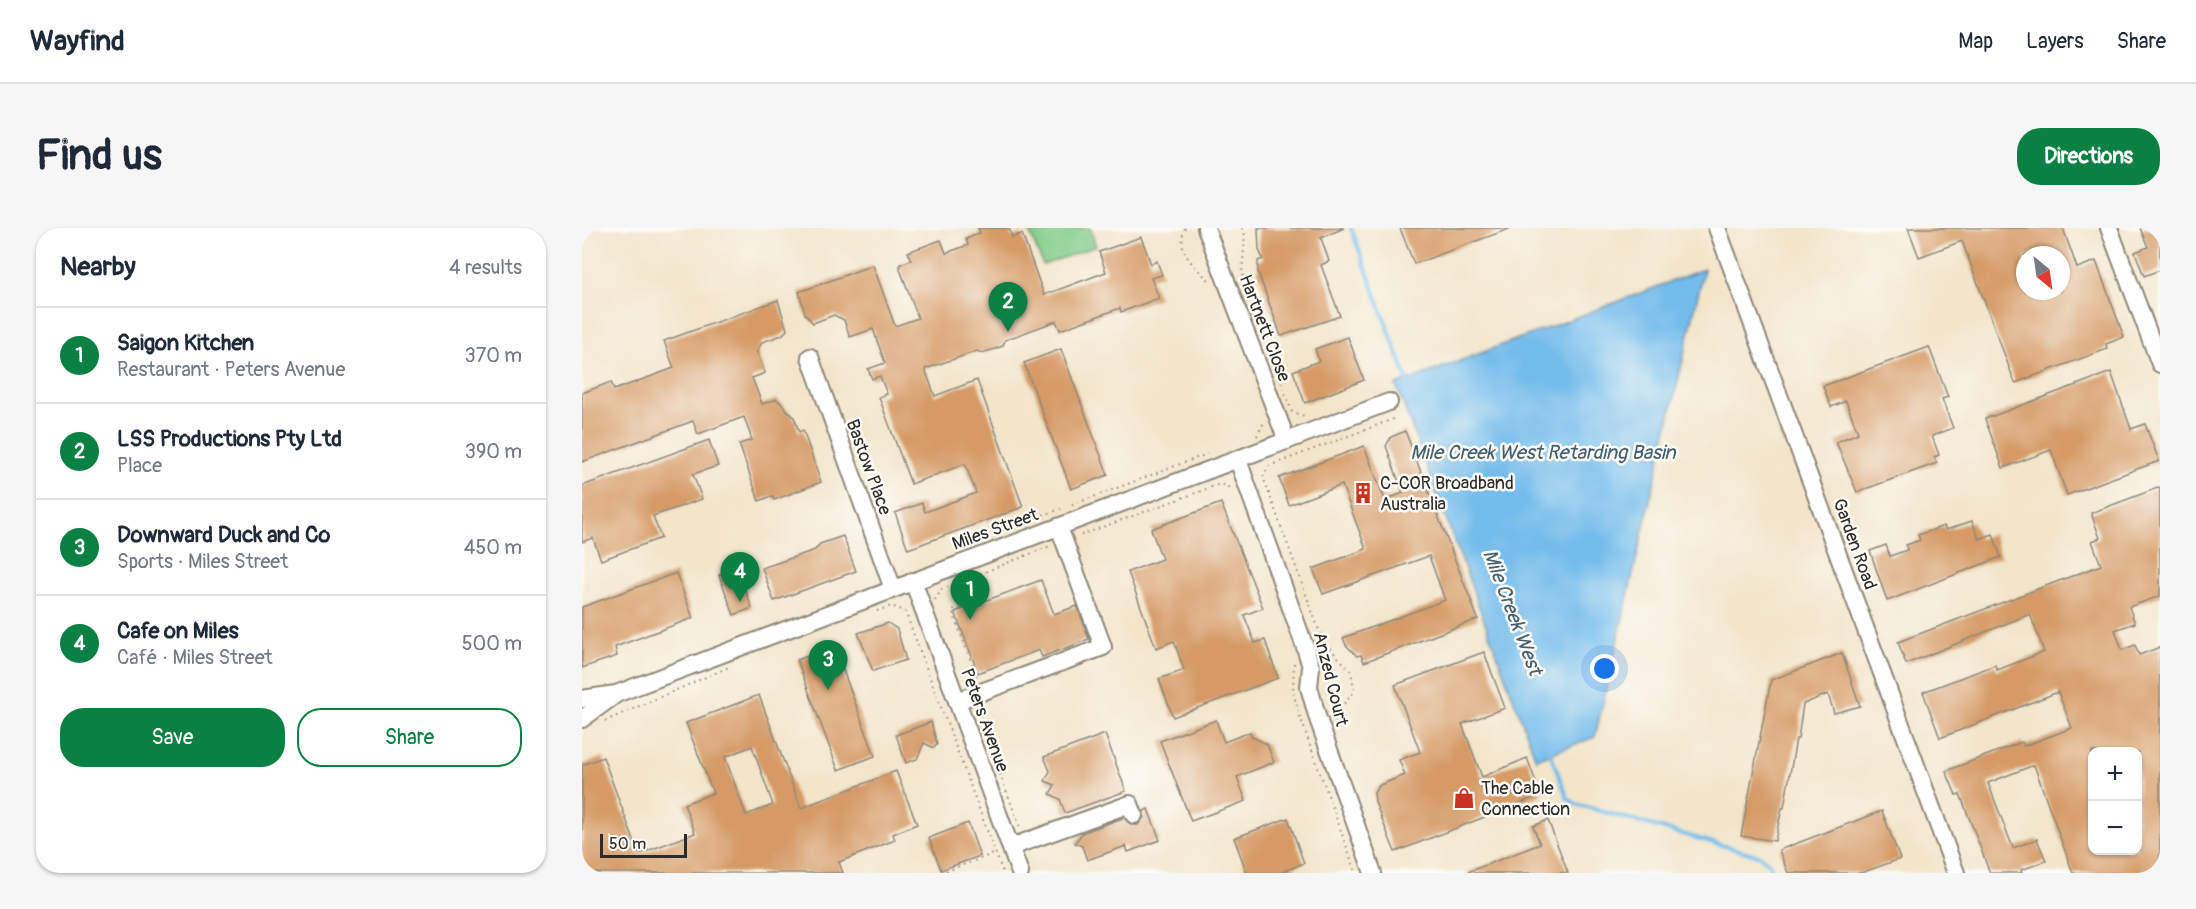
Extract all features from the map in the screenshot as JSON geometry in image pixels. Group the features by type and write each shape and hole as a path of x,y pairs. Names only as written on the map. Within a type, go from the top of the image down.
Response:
{"street":[{"name":"Hartnett Close","path":"1206,228 1287,441"},
{"name":"Garden Road","path":"1717,228 1956,873"},
{"path":"2109,228 2160,364"},
{"name":"Bastow Place","path":"810,357 893,589"},
{"name":"Miles Street","path":"582,699 616,694 913,581 950,576 1061,534 1238,460 1389,402"},
{"name":"Anzed Court","path":"1238,460 1306,650 1311,667 1309,687 1318,719 1373,873"},
{"path":"957,701 1103,647 1061,534"},
{"name":"Peters Avenue","path":"913,581 957,701 1004,850 1020,873"},
{"name":"Miles Street","path":"582,718 616,694"},
{"path":"1004,850 1130,804 1134,814"}],"path":[{"path":"1185,228 1181,238 1183,249 1190,261 1212,282"},
{"path":"1242,228 1245,235 1242,273 1292,412 1306,418 1316,414"},
{"path":"1254,437 1259,435 1264,423 1260,412"},
{"path":"1338,730 1334,714 1352,695 1354,688 1351,671 1323,641 1263,477 1269,465 1396,418"},
{"path":"1072,505 1211,453"},
{"path":"935,601 950,576 1061,534 1220,484 1234,489"},
{"path":"1043,515 1061,509"},
{"path":"950,576 961,606 952,610 979,683"},
{"path":"874,613 891,606 905,611 1004,850 1003,873"},
{"path":"1295,654 1292,681 1298,711 1356,873"},
{"path":"604,721 736,664"},
{"path":"946,871 1004,850"}],"green space":[{"path":"1028,228 1090,228 1096,246 1043,265"}],"water":[{"name":"Mile Creek West Retarding Basin","path":"1704,269 1595,737 1536,759 1396,385"}],"building":[{"path":"978,228 1009,228 1012,237 1022,234 1044,295 1106,272 1099,252 1141,237 1151,264 1157,261 1162,275 1151,278 1159,298 1121,312 1120,308 1060,330 1056,321 1005,340 1003,346 995,349 982,353 977,351 925,369 935,396 977,380 1023,507 908,549 895,513 922,503 925,512 976,493 965,464 911,484 879,397 887,394 880,376 872,379 868,369 885,363 873,329 850,337 844,320 834,315 813,323 805,314 799,292 873,265 895,326 918,318 900,269 900,264 911,260 908,252 941,240 946,253 968,245 966,239 980,233"},
{"path":"1258,228 1344,228 1321,238 1329,261 1321,265 1340,316 1281,336 1258,272 1258,261 1263,259 1259,250"},
{"path":"1400,228 1508,228 1509,229 1414,264"},
{"path":"1908,228 2063,228 2069,246 2016,246 2016,300 2070,300 2070,248 2077,268 2096,261 2124,337 2106,344 2107,349 2015,383 1962,241 1919,257"},
{"path":"2140,228 2160,228 2160,270 2144,276 2135,252 2148,247"},
{"path":"778,300 787,330 782,335 762,342 757,352 765,373 752,378 762,404 777,399 794,417 799,432 803,430 821,482 774,500 772,496 759,501 739,444 752,440 744,417 698,434 693,421 582,462 582,393 611,382 614,390 674,368 664,341"},
{"path":"1348,337 1364,380 1305,403 1293,371 1319,361 1315,349"},
{"path":"1929,347 1948,397 1942,399 1953,428 1932,436 1939,455 1934,457 1937,463 1857,492 1836,442 1858,433 1846,401 1831,407 1823,386"},
{"path":"1061,349 1108,475 1071,489 1024,363"},
{"path":"2111,372 2131,429 2145,424 2159,461 2067,495 2051,450 2003,468 1985,419"},
{"path":"1405,431 1478,619 1364,662 1361,655 1357,656 1346,645 1343,638 1445,600 1429,556 1323,594 1313,569 1366,549 1342,485 1289,505 1279,478 1364,446 1385,500 1403,493 1386,446 1391,437"},
{"path":"709,440 718,466 693,474 702,499 653,516 661,538 601,560 593,538 582,542 582,486"},
{"path":"2160,487 2160,596 2129,607 2135,623 2115,630 2122,650 2135,645 2139,655 2160,647 2160,873 2073,873 2034,765 1988,783 2013,848 2037,839 2046,861 2021,870 2022,873 1990,873 1960,794 1956,795 1946,771 2022,742 2024,746 2072,728 2058,692 1940,738 1923,692 1995,665 1997,670 2044,652 2030,614 1906,664 1898,642 2101,565 2092,541 2100,538 2091,513"},
{"path":"1221,503 1263,608 1244,615 1255,643 1265,640 1278,678 1173,717 1159,679 1184,670 1174,641 1156,648 1128,572 1162,559 1151,529"},
{"path":"1972,521 1979,539 1993,534 2001,557 1887,601 1870,551 1886,545 1890,556 1907,550 1906,545 1920,540 1918,535 1944,526 1946,530"},
{"path":"843,536 856,571 774,601 762,568 815,550 820,544"},
{"path":"737,568 752,608 734,615 719,575"},
{"path":"676,573 693,618 615,647 617,656 582,668 582,607"},
{"path":"1041,580 1054,614 1077,606 1089,639 1042,657 1039,650 978,673 955,612"},
{"path":"888,623 897,629 906,660 873,671 858,633"},
{"path":"834,646 875,756 838,770 797,660"},
{"path":"1484,652 1505,708 1462,724 1482,777 1527,758 1541,795 1395,852 1375,802 1374,792 1380,785 1405,775 1399,760 1420,752 1395,685"},
{"path":"1842,653 1860,706 1834,713 1828,694 1803,704 1784,808 1782,808 1775,841 1741,836 1771,680"},
{"path":"759,695 801,808 896,771 917,824 893,834 895,840 839,862 843,873 582,873 582,765 603,757 639,854 695,833 684,804 713,793 686,723","holes":["752,746 773,805 746,815 725,757"]},
{"path":"1216,720 1224,742 1250,732 1252,737 1267,744 1274,762 1237,777 1246,801 1191,821 1160,741"},
{"path":"931,722 937,744 934,748 924,743 917,759 906,763 896,735"},
{"path":"1105,734 1126,791 1065,813 1060,799 1050,794 1055,785 1045,781 1050,771 1044,757"},
{"path":"1148,809 1160,840 1128,852 1126,846 1087,860 1082,846 1075,843 1082,833 1124,818 1132,825 1138,825 1144,817 1144,811"},
{"path":"1882,811 1900,859 1861,873 1788,873 1779,850"},
{"path":"1288,818 1304,863 1280,873 1247,873 1234,838"},
{"path":"1548,820 1568,873 1465,873 1540,844 1533,826"},
{"path":"968,823 980,856 941,870 929,838"}],"waterway":[{"name":"Mile Creek West","path":"1351,228 1409,385"},
{"name":"Mile Creek West","path":"1549,750 1568,799 1576,804 1760,856 1769,863 1772,873"}],"place":[{"name":"LSS Productions Pty Ltd","path":"1008,332"},
{"name":"C-COR Broadband Australia","path":"1363,493"},
{"name":"Cafe on Miles","path":"740,602"},
{"name":"Saigon Kitchen","path":"970,620"},
{"name":"Downward Duck and Co","path":"828,690"},
{"name":"The Cable Connection","path":"1464,798"}]}
